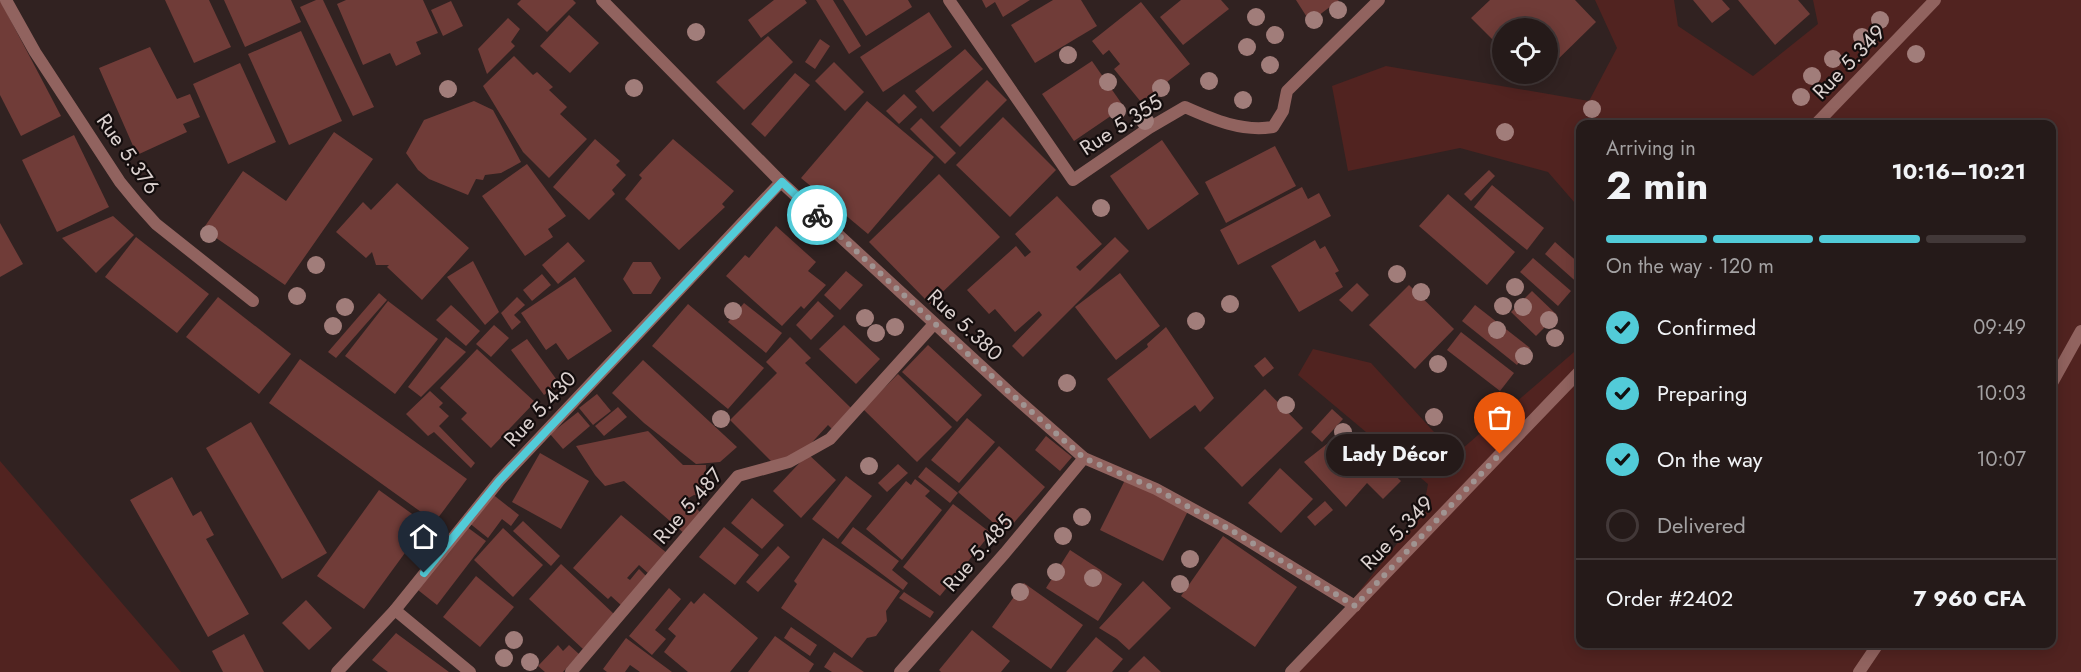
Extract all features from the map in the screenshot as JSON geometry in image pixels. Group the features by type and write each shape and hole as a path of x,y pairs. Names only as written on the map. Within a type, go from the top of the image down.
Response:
{"street":[{"name":"Rue 5.376","path":"6,0 35,52 120,182 138,204 156,224 253,301"},
{"name":"Rue 5.380","path":"602,0 782,182 934,324 1084,458 1156,489 1355,606"},
{"name":"Rue 5.355","path":"949,0 1073,180 1149,128 1185,107 1217,122 1256,129 1274,127 1283,111 1287,91 1379,0"},
{"name":"Rue 5.349","path":"1820,120 1935,0"},
{"name":"Rue 5.430","path":"337,672 395,610 499,481 782,182"},
{"name":"Rue 5.487","path":"571,672 738,476 789,462 830,439 934,324"},
{"path":"2056,375 2081,331"},
{"name":"Rue 5.349","path":"1291,672 1576,375"},
{"name":"Rue 5.485","path":"900,672 1005,553 1084,458"},
{"path":"395,610 470,672"},
{"path":"1859,672 1875,648"}],"shaded area":[{"path":"1595,0 1674,0 1678,26 1753,76 1818,24 1813,0 2081,0 2081,672 1295,672 1423,511 1428,484 1298,375 1313,349 1371,363 1455,455 1576,350 1576,648 2056,648 2056,120 1576,120 1576,204 1548,172 1460,148 1348,171 1332,86 1386,66 1589,101 1617,48"},
{"path":"0,461 181,672 0,672"}],"building":[{"path":"0,0 61,116 21,136 0,95"},
{"path":"165,0 209,0 231,47 194,63"},
{"path":"224,0 291,0 301,22 245,47"},
{"path":"316,0 323,0 374,107 353,116 300,7"},
{"path":"346,0 423,0 438,33 416,42 421,54 396,66 390,53 363,65 337,4"},
{"path":"521,0 573,0 576,3 547,32 517,4"},
{"path":"774,0 805,0 807,3 761,38 748,20"},
{"path":"816,0 833,0 861,46 849,54"},
{"path":"843,0 908,0 912,7 866,36"},
{"path":"982,0 1030,0 1003,17 995,2 986,8"},
{"path":"1053,0 1081,0 1097,26 1035,63 1011,25"},
{"path":"1181,0 1221,0 1229,9 1183,45 1160,17"},
{"path":"1296,0 1339,0 1310,22"},
{"path":"1490,0 1575,0 1596,22 1558,59 1558,18 1492,18 1492,39 1471,18"},
{"path":"1693,0 1722,0 1730,9 1712,23"},
{"path":"1738,0 1798,0 1810,14 1775,45"},
{"path":"451,1 463,26 443,36 431,10"},
{"path":"1141,2 1190,64 1141,102 1114,69 1120,64 1109,50 1103,55 1092,41"},
{"path":"929,12 952,47 883,92 860,57"},
{"path":"569,15 599,43 570,73 540,46"},
{"path":"508,18 520,29 511,42 515,46 487,74 478,49"},
{"path":"301,31 342,121 289,145 248,54"},
{"path":"768,36 793,62 744,110 716,82"},
{"path":"820,39 830,46 815,69 805,62"},
{"path":"150,47 177,99 190,94 200,117 183,124 187,132 137,155 99,68"},
{"path":"965,49 983,69 933,112 915,91"},
{"path":"514,56 533,75 537,72 553,87 549,90 567,107 560,114 587,139 549,178 523,152 483,86"},
{"path":"1092,61 1124,107 1074,141 1042,94"},
{"path":"834,62 864,92 845,111 815,81"},
{"path":"240,63 276,142 228,164 193,84"},
{"path":"795,73 810,85 765,137 751,124"},
{"path":"987,80 1007,100 960,147 940,127"},
{"path":"904,94 917,107 899,124 886,111"},
{"path":"474,101 493,110 521,162 501,173 485,175 483,180 476,179 468,195 429,179 418,170 406,153 424,120"},
{"path":"867,101 934,157 868,234 801,178"},
{"path":"1003,117 1056,170 1010,217 956,165"},
{"path":"921,118 956,153 945,164 910,129"},
{"path":"334,132 373,159 285,285 203,229 243,171 286,201"},
{"path":"74,135 109,207 57,232 22,160"},
{"path":"595,139 620,161 616,165 626,175 612,190 615,194 589,220 553,187"},
{"path":"673,139 734,191 722,204 725,207 679,250 625,199 642,178 639,175"},
{"path":"1162,140 1199,194 1148,230 1110,176"},
{"path":"1275,146 1296,186 1226,223 1205,182"},
{"path":"527,164 566,216 548,229 553,237 525,256 482,196"},
{"path":"1489,170 1495,176 1471,201 1464,194"},
{"path":"939,174 1000,237 930,304 869,242"},
{"path":"397,183 469,248 422,300 387,267 389,265 376,265 372,252 366,258 336,232 363,202 371,210"},
{"path":"1492,185 1544,228 1527,250 1474,207"},
{"path":"1302,187 1308,199 1319,193 1331,216 1238,265 1220,230"},
{"path":"1448,194 1515,252 1487,285 1419,226"},
{"path":"1057,196 1102,244 1076,267 1080,271 1115,237 1129,251 1023,357 1012,346 1042,315 1039,311 1015,332 995,309 989,314 967,290 1016,246 1025,257 1031,252 1015,234"},
{"path":"113,216 134,235 96,273 62,238"},
{"path":"0,223 23,264 0,277"},
{"path":"776,226 816,262 808,271 826,285 804,309 801,306 782,326 726,276 745,255 749,258"},
{"path":"136,237 209,294 177,333 105,277"},
{"path":"1315,240 1320,249 1325,246 1339,271 1335,273 1343,287 1299,312 1271,266"},
{"path":"568,242 585,261 558,284 542,265"},
{"path":"1555,242 1576,261 1576,282 1545,254"},
{"path":"1533,258 1571,291 1558,306 1520,272"},
{"path":"473,261 499,312 485,325 447,277"},
{"path":"633,262 651,262 661,278 651,294 633,294 623,279"},
{"path":"846,271 863,285 840,310 824,295"},
{"path":"1120,273 1160,326 1116,360 1075,307"},
{"path":"542,274 551,285 532,301 523,290"},
{"path":"575,277 612,331 568,360 556,343 546,350 521,313"},
{"path":"1357,283 1369,295 1352,312 1339,300"},
{"path":"1409,285 1454,329 1415,369 1369,325"},
{"path":"1532,291 1557,315 1536,336 1511,312"},
{"path":"379,293 387,300 336,358 328,352"},
{"path":"218,297 291,354 259,394 186,337"},
{"path":"517,297 525,305 514,315 521,322 512,330 501,313"},
{"path":"388,301 438,339 395,394 345,356"},
{"path":"818,301 834,316 811,340 796,325"},
{"path":"744,303 782,333 766,353 728,322"},
{"path":"688,304 764,368 728,409 652,346"},
{"path":"451,305 480,331 466,346 436,320"},
{"path":"1475,305 1530,348 1517,365 1462,321"},
{"path":"494,325 509,338 491,357 476,344"},
{"path":"844,325 880,359 856,384 819,349"},
{"path":"1166,327 1214,398 1200,412 1195,405 1150,439 1107,379 1148,347 1147,344"},
{"path":"1461,332 1514,373 1500,391 1447,350"},
{"path":"446,337 466,352 421,397 408,387"},
{"path":"790,337 811,358 805,363 851,408 832,429 828,425 794,462 774,464 730,420 777,373 766,362"},
{"path":"527,339 559,383 544,395 511,350"},
{"path":"928,345 982,395 957,422 902,372"},
{"path":"477,349 535,402 491,448 461,419 467,413 440,388"},
{"path":"1265,357 1274,368 1263,377 1254,366"},
{"path":"300,359 467,479 435,522 269,403"},
{"path":"643,360 737,447 720,462 696,464 644,423 612,393"},
{"path":"898,374 952,427 917,462 863,409"},
{"path":"1265,389 1303,428 1242,487 1204,448"},
{"path":"430,391 443,403 439,407 449,416 439,426 475,463 471,468 434,432 428,436 406,414"},
{"path":"597,394 611,411 593,425 579,408"},
{"path":"618,407 627,417 604,436 595,426"},
{"path":"1332,409 1343,419 1322,442 1311,432"},
{"path":"578,412 590,426 563,449 550,434"},
{"path":"967,418 995,442 959,483 931,460"},
{"path":"251,422 327,553 282,579 206,448"},
{"path":"1346,429 1401,481 1383,499 1367,483 1346,507 1304,462"},
{"path":"648,431 683,465 706,465 705,497 694,495 687,499 701,513 686,535 624,481 605,486 576,446"},
{"path":"1046,436 1072,457 1060,471 1035,450"},
{"path":"999,446 1045,487 1005,533 958,492"},
{"path":"540,453 589,481 561,529 512,502"},
{"path":"808,454 836,480 801,518 773,491"},
{"path":"898,464 908,473 887,492 878,483"},
{"path":"926,467 958,493 950,503 918,477"},
{"path":"1280,468 1313,499 1281,533 1248,503"},
{"path":"846,476 872,496 838,539 812,519"},
{"path":"1127,476 1190,507 1163,561 1100,530"},
{"path":"172,477 193,516 201,511 214,535 206,539 249,614 208,637 130,500"},
{"path":"915,479 930,491 925,496 942,510 902,560 866,529 906,481 911,485"},
{"path":"379,490 426,524 364,609 317,576"},
{"path":"491,493 519,515 511,526 502,519 488,538 468,522"},
{"path":"752,498 784,525 762,549 731,523"},
{"path":"1325,501 1333,510 1315,526 1307,517"},
{"path":"953,504 991,533 940,596 903,567"},
{"path":"621,515 668,554 649,574 639,565 627,578 630,580 639,569 647,577 622,606 611,596 608,599 573,568"},
{"path":"523,521 560,556 551,566 513,531"},
{"path":"467,527 486,541 437,605 418,590"},
{"path":"724,527 759,555 735,585 699,557"},
{"path":"853,527 899,561 892,570 908,583 903,590 841,543"},
{"path":"503,528 543,565 513,597 474,560"},
{"path":"1223,536 1297,587 1255,647 1181,596"},
{"path":"823,538 900,591 886,611 887,621 876,636 867,638 852,658 781,608 797,584 794,581"},
{"path":"778,546 790,557 758,592 746,582"},
{"path":"1070,550 1122,584 1098,621 1046,588"},
{"path":"561,564 615,615 583,649 529,599"},
{"path":"476,576 514,607 480,647 443,617"},
{"path":"1143,581 1171,608 1129,650 1099,628"},
{"path":"1024,583 1083,625 1051,669 992,627"},
{"path":"669,588 681,599 655,630 666,639 652,655 629,636"},
{"path":"904,592 934,612 930,618 899,598"},
{"path":"704,593 758,638 730,672 688,672 664,652 676,636 668,629 691,601 694,604"},
{"path":"306,600 332,628 309,650 282,623"},
{"path":"791,627 817,645 810,656 784,638"},
{"path":"972,630 1010,661 1001,672 941,672 939,670"},
{"path":"396,633 449,672 388,672 372,660"},
{"path":"244,634 264,672 223,672 212,651"},
{"path":"775,636 814,664 809,672 748,672"},
{"path":"1096,637 1123,659 1112,672 1066,672"},
{"path":"626,638 672,672 640,672 630,665 625,672 607,672 603,669"},
{"path":"558,645 563,651 569,645 579,654 563,672 545,672 538,666"},
{"path":"834,652 864,672 832,672 824,667"},
{"path":"1144,656 1161,672 1128,672"}],"way so far":[{"path":"817,215 1084,458 1156,489 1231,530 1355,606 1500,454"}],"place":[{"name":"Lady Décor","path":"1500,454"}],"route":[{"path":"424,573 499,481 782,182 817,215"}]}
